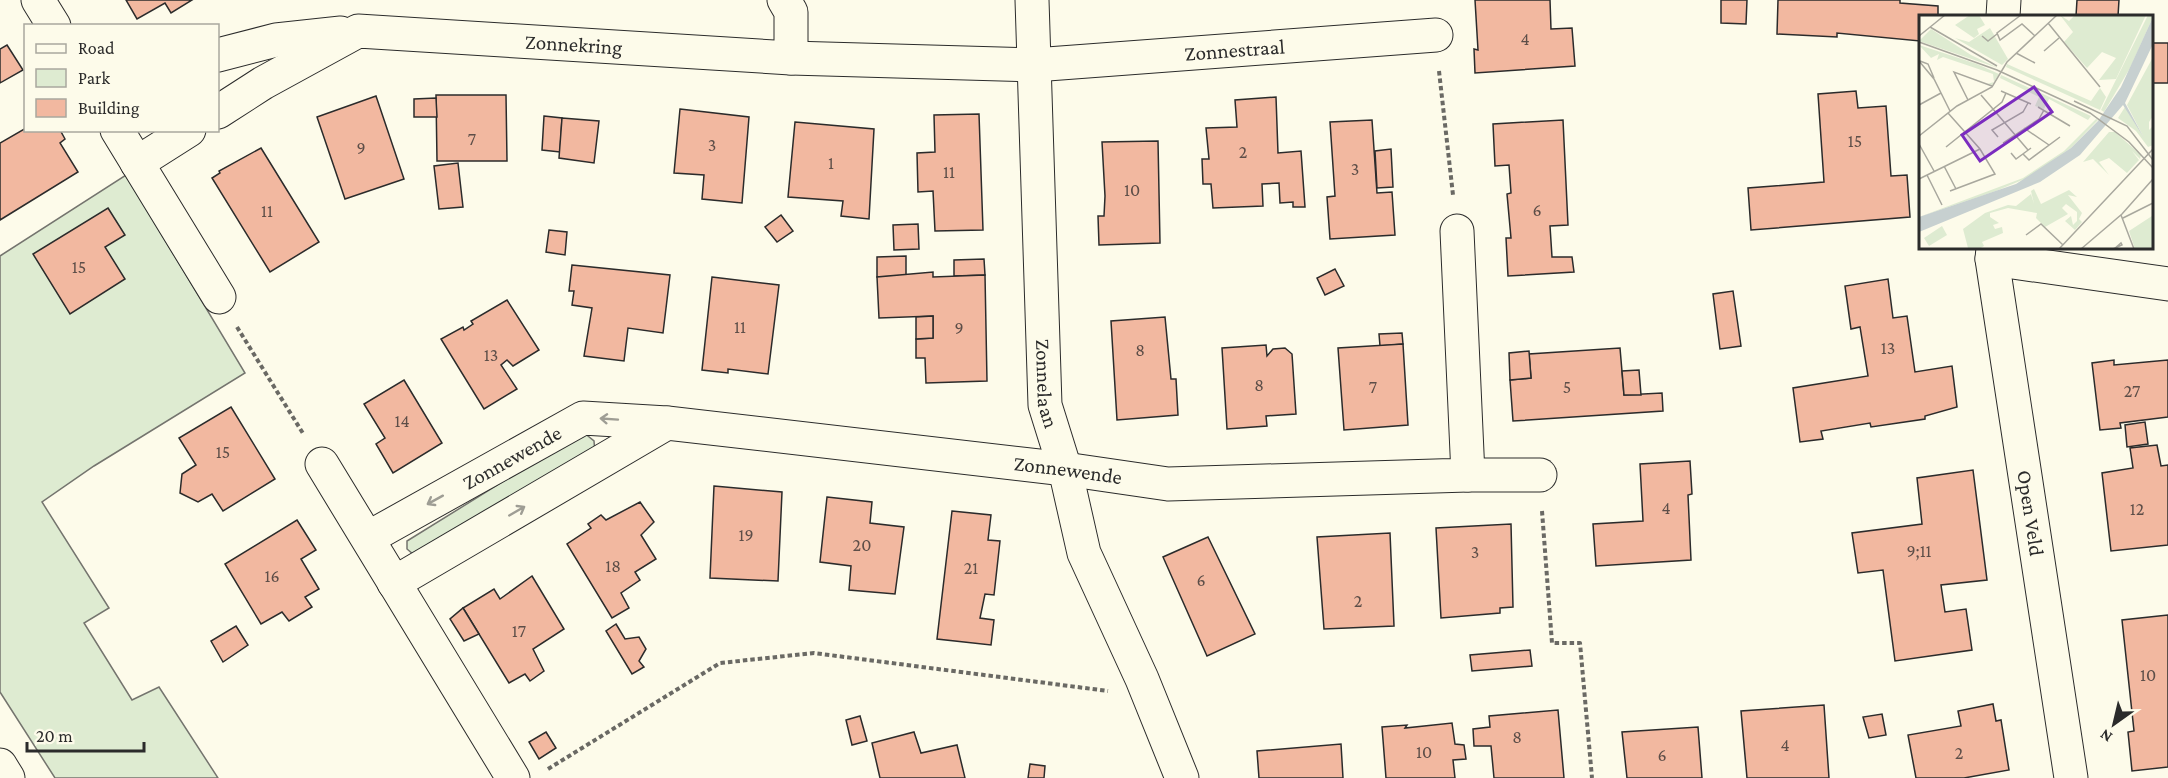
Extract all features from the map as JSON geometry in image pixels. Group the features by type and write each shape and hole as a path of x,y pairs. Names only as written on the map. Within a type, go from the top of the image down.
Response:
{"main road":[{"path":"38,0 53,24"},
{"path":"784,0 791,12 791,58"},
{"name":"Zonnelaan","path":"1032,0 1045,405 1065,469 1084,552 1142,680 1182,778"},
{"path":"2003,15 2004,0"},
{"path":"219,111 263,83 358,31"},
{"name":"Zonnekring","path":"219,55 276,40 358,31 791,58 1034,65"},
{"name":"Zonnestraal","path":"1034,65 1436,35"},
{"path":"118,132 219,297"},
{"path":"137,163 186,132"},
{"path":"1457,231 1468,475"},
{"path":"1993,253 2168,284"},
{"name":"Open Veld","path":"1993,253 2071,778"},
{"name":"Zonnewende","path":"368,538 582,418 667,423 1065,469 1168,484 1540,475"},
{"path":"397,587 667,423"},
{"path":"322,464 397,587 528,775"},
{"path":"0,765 8,778"}],"path":[{"path":"1436,35 1457,231"},
{"path":"219,297 322,464"},
{"path":"1540,475 1552,643 1580,643 1592,778"},
{"path":"528,775 720,663 814,653 1109,691 1142,680"}],"green space":[{"path":"126,175 245,373 94,466 42,502 109,608 84,623 132,700 159,687 218,778 55,778 0,692 0,256"},
{"path":"583,432 594,441 595,453 413,554 407,549 407,541"}],"building":[{"path":"126,0 192,0 171,13 165,3 137,19"},
{"path":"1475,0 1550,0 1551,29 1572,28 1575,66 1475,73 1474,49 1478,50"},
{"path":"1721,0 1747,0 1746,24 1721,23"},
{"path":"1778,0 1900,0 1900,3 1938,6 1938,15 1919,15 1919,41 1837,33 1837,37 1777,34"},
{"path":"2077,0 2119,0 2118,15 2076,15"},
{"path":"2153,43 2168,43 2168,83 2153,83"},
{"path":"7,45 23,70 0,83 0,49"},
{"path":"1856,91 1858,108 1886,106 1891,176 1907,175 1910,217 1751,230 1748,188 1824,182 1818,94"},
{"path":"436,95 506,95 507,161 437,161"},
{"path":"376,96 404,179 345,199 317,117"},
{"path":"1276,97 1278,153 1301,151 1305,207 1293,207 1293,202 1280,203 1279,183 1262,184 1263,206 1213,208 1211,184 1203,184 1202,159 1209,159 1206,128 1237,127 1235,100"},
{"path":"436,98 437,117 414,117 414,99"},
{"path":"680,109 749,117 742,203 702,199 704,175 674,173"},
{"path":"979,114 983,230 935,231 933,191 918,192 917,153 935,152 934,115"},
{"path":"544,116 562,118 560,152 542,150"},
{"path":"562,118 599,121 594,163 559,158"},
{"path":"1372,120 1377,193 1392,192 1395,235 1330,239 1327,197 1335,196 1330,122"},
{"path":"1563,120 1568,225 1550,226 1552,257 1572,257 1574,272 1508,276 1506,238 1511,238 1507,194 1511,193 1509,165 1495,166 1493,124"},
{"path":"795,122 874,129 869,219 841,216 843,201 788,197"},
{"path":"24,129 24,132 61,132 65,139 60,143 78,172 0,220 0,143"},
{"path":"1158,141 1160,243 1099,245 1098,216 1104,216 1105,196 1102,142"},
{"path":"261,148 319,242 270,272 212,178 220,173 219,171"},
{"path":"1391,149 1393,187 1377,188 1375,151"},
{"path":"458,163 463,207 439,209 434,166"},
{"path":"108,208 125,235 105,247 125,279 70,314 33,254"},
{"path":"781,215 793,231 777,242 765,227"},
{"path":"918,224 919,249 894,250 893,225"},
{"path":"549,230 567,232 565,255 546,252"},
{"path":"906,256 906,276 877,277 877,257"},
{"path":"984,259 985,275 954,276 954,260"},
{"path":"572,265 670,275 663,333 628,328 624,361 584,356 592,308 572,305 574,291 569,291"},
{"path":"1335,269 1344,286 1325,295 1317,278"},
{"path":"933,272 933,277 985,275 987,381 926,383 925,358 916,358 916,339 933,338 933,316 879,318 877,277"},
{"path":"712,277 779,285 768,374 728,369 728,373 702,370"},
{"path":"1888,279 1893,318 1907,316 1915,372 1952,366 1957,407 1925,416 1925,419 1871,427 1870,423 1821,431 1823,439 1800,442 1793,388 1868,376 1860,327 1851,329 1845,286"},
{"path":"1733,291 1741,346 1720,349 1713,294"},
{"path":"507,300 539,350 513,366 507,360 501,365 517,389 484,409 441,339 463,327 464,330 473,324 471,321"},
{"path":"933,316 933,338 916,339 916,317"},
{"path":"1165,317 1171,379 1176,379 1178,415 1117,420 1111,321"},
{"path":"1402,333 1403,344 1380,346 1379,334"},
{"path":"1403,344 1408,425 1344,430 1338,348"},
{"path":"1266,345 1267,356 1273,349 1285,348 1292,354 1296,414 1266,416 1267,426 1227,429 1222,348"},
{"path":"1620,348 1624,395 1662,393 1663,411 1513,421 1510,380 1531,378 1529,354"},
{"path":"1529,351 1531,378 1510,380 1509,353"},
{"path":"2114,360 2114,365 2168,360 2168,417 2120,423 2121,428 2100,430 2092,363"},
{"path":"1639,370 1641,395 1624,395 1622,371"},
{"path":"404,380 442,443 393,473 376,444 385,438 364,404"},
{"path":"231,407 275,479 223,511 212,494 198,502 180,493 182,474 196,465 179,438"},
{"path":"2145,422 2148,444 2127,447 2125,425"},
{"path":"2157,445 2161,466 2168,465 2168,545 2111,551 2102,473 2133,468 2130,448"},
{"path":"1690,461 1692,494 1688,495 1691,560 1596,566 1593,524 1643,521 1640,464"},
{"path":"1973,470 1987,580 1941,585 1945,612 1966,609 1972,650 1895,661 1883,570 1858,573 1852,533 1922,524 1917,478"},
{"path":"714,486 782,492 778,581 710,578"},
{"path":"827,497 872,502 870,523 904,527 895,594 849,590 851,566 820,562"},
{"path":"640,502 654,522 641,535 656,559 635,572 640,580 621,593 629,608 612,618 567,544 591,528 588,524 601,515 606,520"},
{"path":"952,511 991,515 988,540 1000,541 994,595 985,594 980,618 994,620 991,645 937,639"},
{"path":"297,520 316,550 301,559 319,589 305,597 312,607 289,621 282,612 261,624 225,564"},
{"path":"1511,524 1513,607 1500,608 1500,613 1441,618 1436,528"},
{"path":"1390,533 1394,626 1324,629 1317,537"},
{"path":"1208,537 1255,634 1207,656 1163,557"},
{"path":"532,576 564,629 533,649 544,671 530,681 525,674 509,683 463,608 494,589 500,599"},
{"path":"463,608 479,634 464,641 450,619"},
{"path":"2168,615 2168,767 2132,771 2128,732 2134,731 2122,620"},
{"path":"616,624 625,639 639,637 646,649 639,661 644,667 632,674 606,631"},
{"path":"236,626 248,645 223,662 211,641"},
{"path":"1530,650 1532,666 1472,671 1470,655"},
{"path":"1993,704 1996,721 2001,720 2009,770 1964,778 1916,778 1908,735 1961,726 1958,711"},
{"path":"1824,705 1829,778 1747,778 1741,711"},
{"path":"1558,710 1564,778 1494,778 1491,746 1474,746 1473,729 1490,727 1489,716"},
{"path":"1882,714 1886,735 1869,738 1863,717"},
{"path":"860,716 867,741 852,745 846,720"},
{"path":"1452,723 1455,744 1464,745 1466,759 1453,760 1455,778 1386,778 1382,727 1407,725 1405,728"},
{"path":"1698,727 1702,778 1627,778 1622,732"},
{"path":"546,732 556,748 539,759 529,742"},
{"path":"914,732 921,753 957,745 965,778 880,778 872,743"},
{"path":"1341,744 1343,778 1259,778 1257,751"},
{"path":"1030,764 1045,766 1044,778 1028,778"}]}
